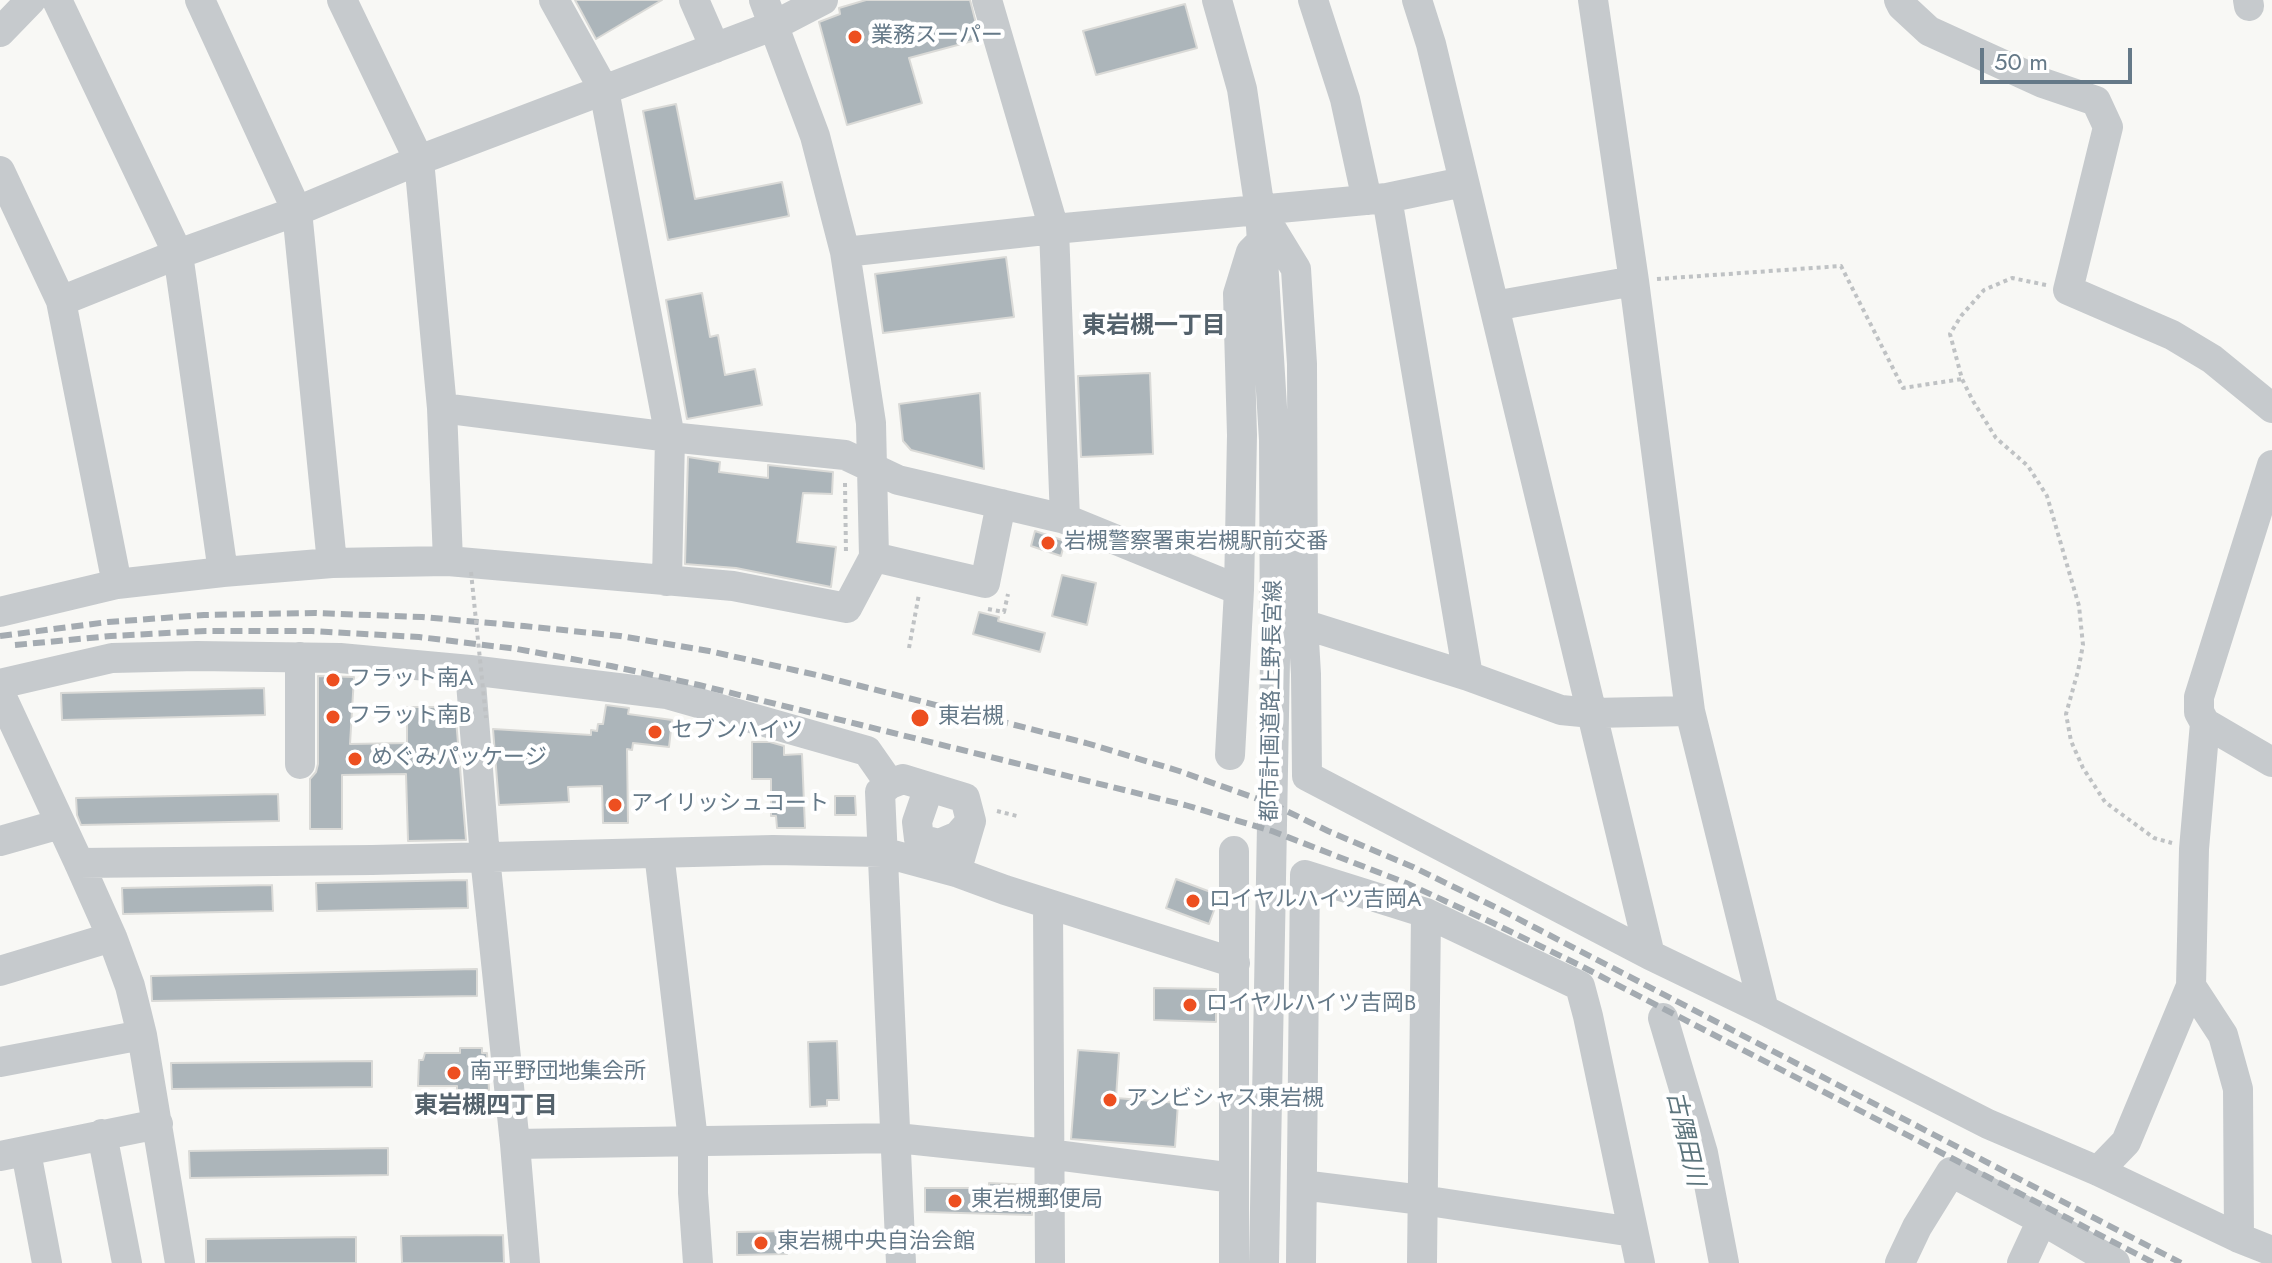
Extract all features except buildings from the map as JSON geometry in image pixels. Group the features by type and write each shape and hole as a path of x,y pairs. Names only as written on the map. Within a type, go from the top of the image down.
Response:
{"street":[{"path":"0,32 31,0"},
{"path":"57,0 178,254 223,572"},
{"path":"200,0 297,211 332,563"},
{"path":"342,0 419,160 460,567"},
{"path":"554,0 604,90 670,437 667,581"},
{"path":"694,0 715,48"},
{"path":"61,301 715,48 769,13 823,0"},
{"path":"987,0 1054,229 1065,519"},
{"name":"都市計画道路上野長宮線","path":"1217,0 1242,89 1260,210 1274,440 1275,644 1264,1263"},
{"path":"1313,0 1377,199 1468,676"},
{"path":"1417,0 1431,44 1650,955"},
{"path":"1593,0 1634,281 1690,711 1764,1010"},
{"path":"1899,0 1929,31 2043,83 2096,101 2108,127 2068,290 2172,335 2212,359 2272,408"},
{"path":"1,607 117,584 332,563 460,567 733,586 847,608 860,557 859,470 871,423 845,252 815,136 769,13"},
{"path":"0,171 61,301 117,584"},
{"path":"845,252 1377,199 1463,182"},
{"path":"1260,210 1296,269 1302,364 1307,776 1650,955 1988,1124 2272,1251"},
{"path":"1230,755 1239,590 1242,435 1238,294 1251,252 1262,242"},
{"path":"1494,306 1634,281"},
{"path":"442,408 845,455 859,470 1065,519 1239,590"},
{"path":"2272,465 2261,536 2199,697 2199,712 2205,723 2272,762"},
{"path":"860,557 985,583 1001,504"},
{"path":"1303,624 1468,676 1561,710 1592,713 1690,711"},
{"path":"300,657 300,764"},
{"path":"0,684 112,658 300,657 340,658 667,694 867,751 890,784"},
{"path":"478,674 485,857 525,1263"},
{"path":"0,693 112,937 130,986 142,1035 180,1263"},
{"path":"2098,1171 2126,1142 2191,986 2194,849 2205,723"},
{"path":"901,1263 880,792 903,779 965,798 971,821 956,872"},
{"path":"929,787 917,822 919,839 939,844 958,836 971,821"},
{"path":"0,841 60,824"},
{"path":"79,863 773,850 882,852 956,872 1235,963"},
{"path":"1234,851 1234,1263"},
{"path":"659,853 693,1140 698,1263"},
{"path":"1301,1263 1305,875 1426,913 1580,986 1640,1263"},
{"path":"1048,904 1050,1263"},
{"path":"1422,1263 1426,913"},
{"path":"0,971 112,937"},
{"path":"2191,986 2223,1035 2238,1089 2239,1238"},
{"path":"1663,1018 1703,1153 1724,1263"},
{"path":"0,1062 142,1035"},
{"path":"47,1263 13,1154 158,1124"},
{"path":"102,1134 127,1263"},
{"path":"515,1144 897,1138 1234,1178"},
{"path":"1900,1263 1917,1227 1951,1172 2115,1263"},
{"path":"1302,1185 1633,1232"},
{"path":"2022,1263 2042,1220"}],"path":[{"path":"1634,281 1841,266 1903,388 1962,379"},
{"path":"2068,290 2012,278 1984,290 1950,334 1962,379 1973,401 1996,438 2028,466 2047,496 2079,606 2083,645 2066,714 2071,741 2083,768 2105,802 2154,838 2194,849"},
{"path":"859,470 860,557"},
{"path":"460,567 483,718 478,674"},
{"path":"976,606 1004,612 1010,584"},
{"path":"906,592 919,594 909,648"},
{"path":"993,801 997,811 1017,816"}],"railway":[{"path":"0,636 108,622 204,615 315,613 422,617 524,626 620,636 709,651 1086,743 1272,804 1413,867 2181,1263"},
{"path":"15,645 206,631 312,631 419,637 517,649 699,685 1185,805 1272,831 1406,883 1493,923 2154,1263"}],"place":[{"name":"業務スーパー","path":"855,37"},
{"name":"岩槻警察署東岩槻駅前交番","path":"1048,543"},
{"name":"フラット南A","path":"333,680"},
{"name":"フラット南B","path":"333,717"},
{"name":"東岩槻","path":"920,718"},
{"name":"セブンハイツ","path":"655,732"},
{"name":"めぐみパッケージ","path":"355,759"},
{"name":"アイリッシュコート","path":"615,805"},
{"name":"ロイヤルハイツ吉岡A","path":"1193,901"},
{"name":"ロイヤルハイツ吉岡B","path":"1190,1005"},
{"name":"南平野団地集会所","path":"454,1073"},
{"name":"アンビシャス東岩槻","path":"1110,1100"},
{"name":"東岩槻郵便局","path":"955,1201"},
{"name":"東岩槻中央自治会館","path":"761,1243"}],"district":[{"name":"東岩槻一丁目","path":"1154,327"},
{"name":"東岩槻四丁目","path":"486,1107"}],"water label":[{"name":"古隅田川","path":"1684,1139"}]}
